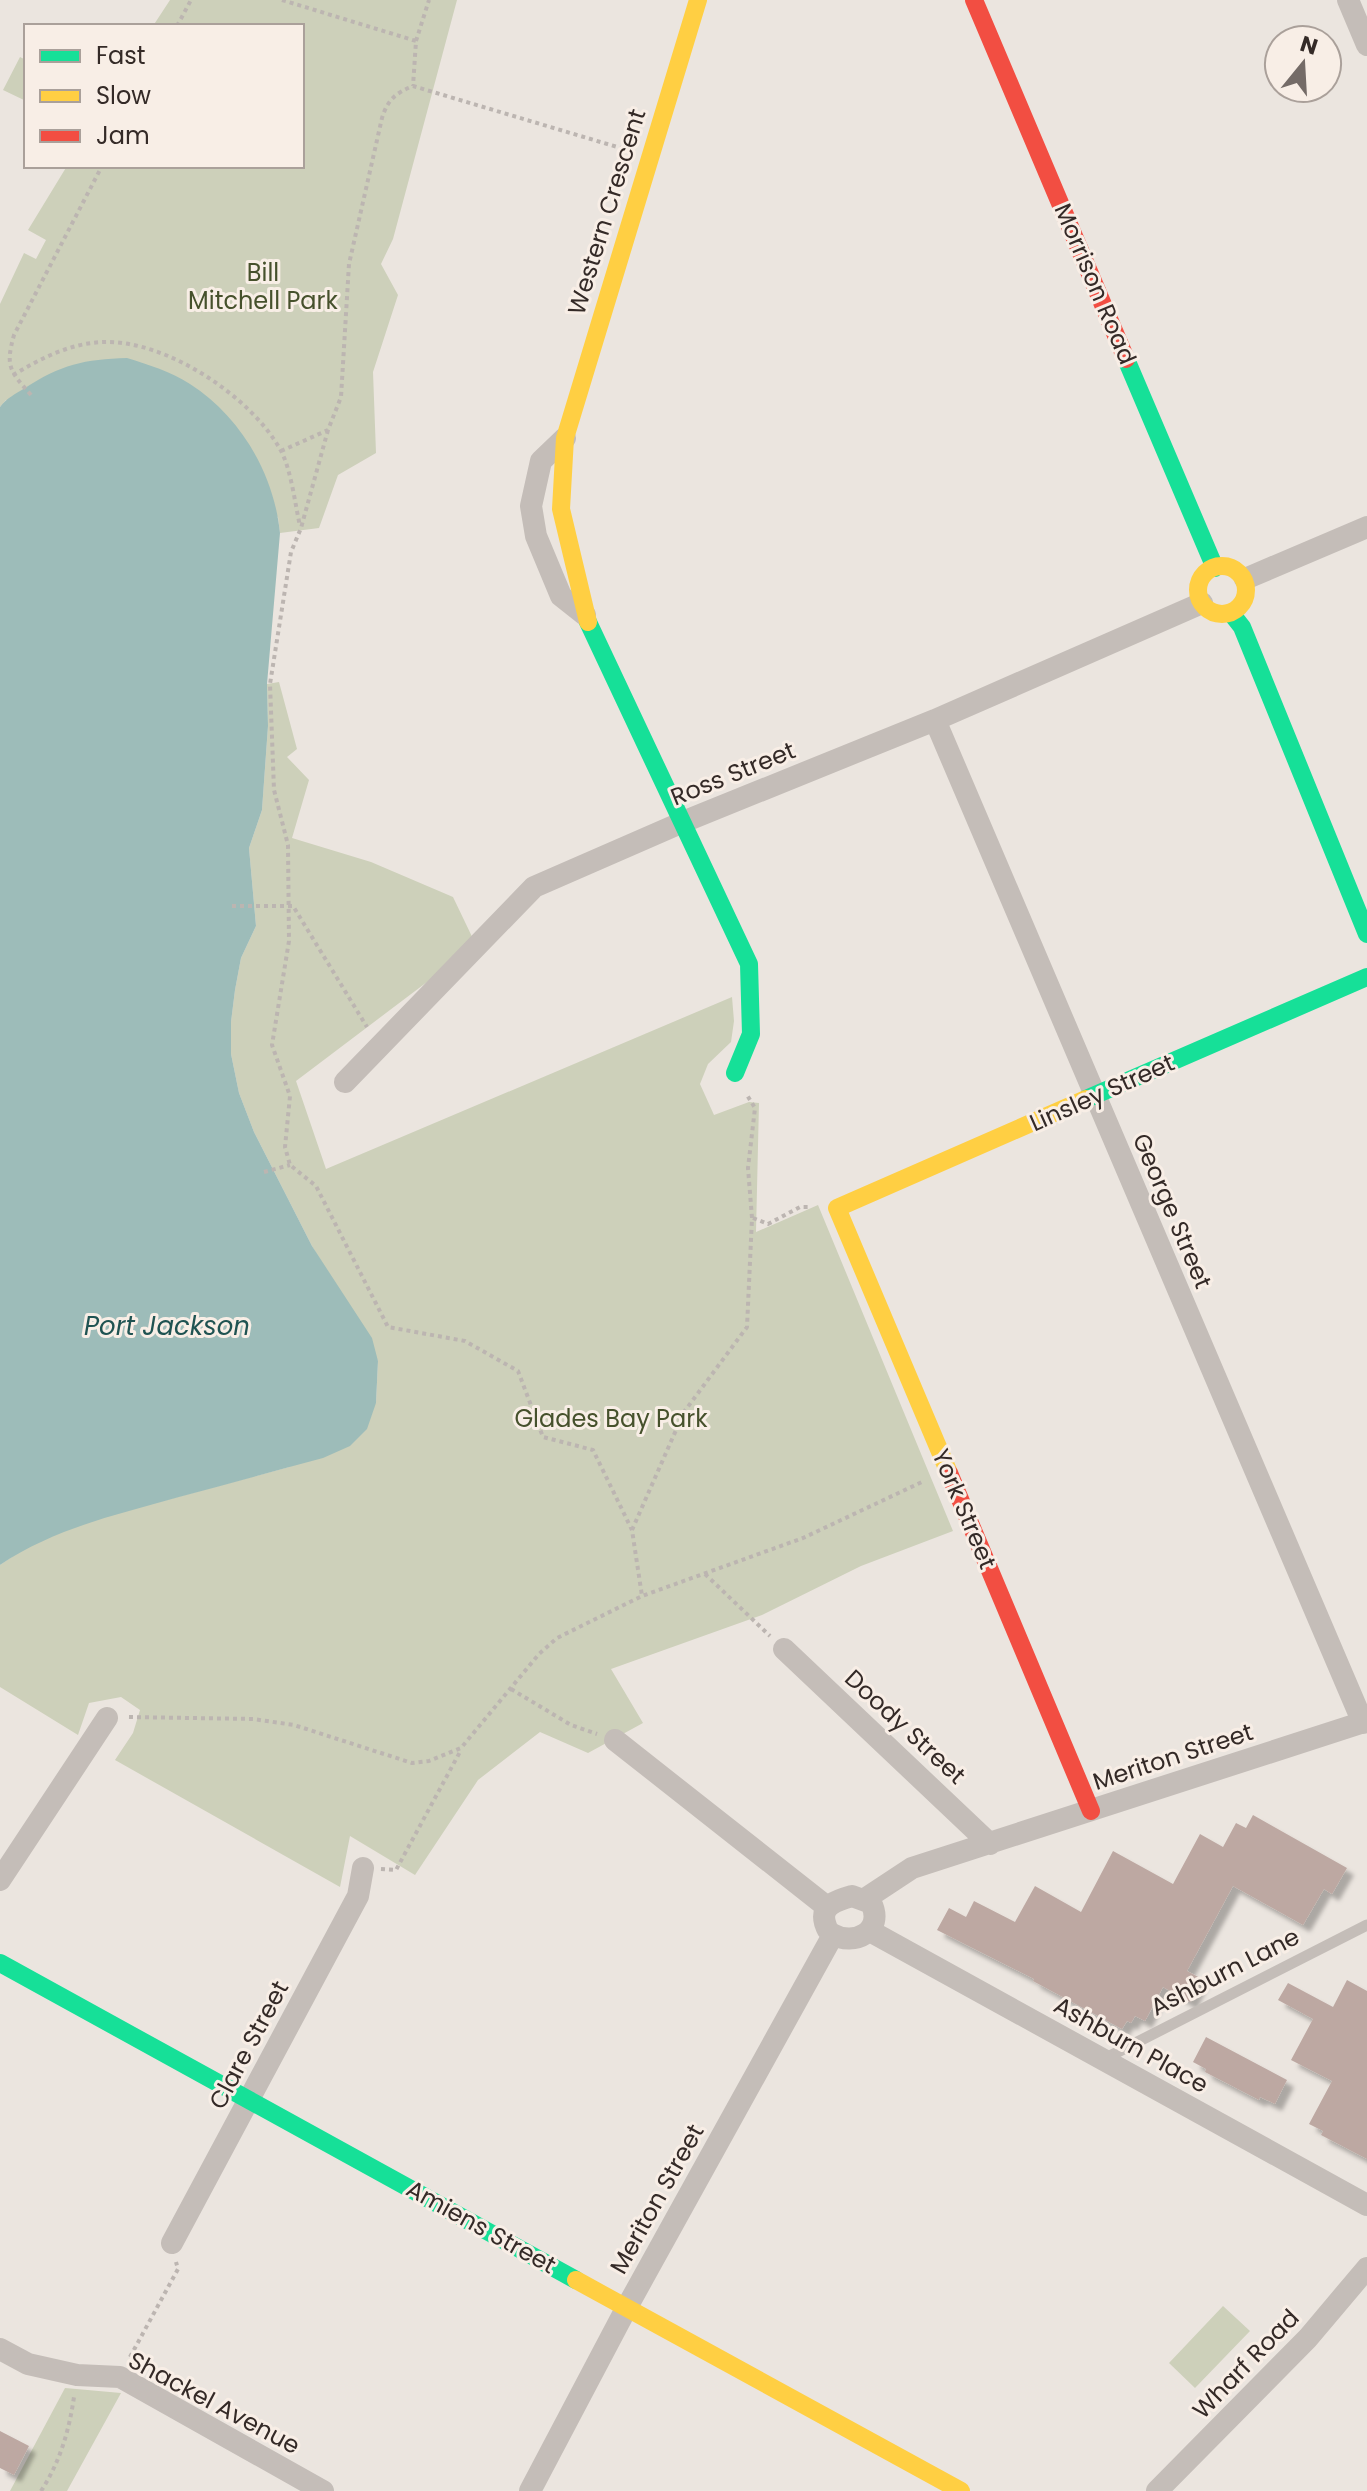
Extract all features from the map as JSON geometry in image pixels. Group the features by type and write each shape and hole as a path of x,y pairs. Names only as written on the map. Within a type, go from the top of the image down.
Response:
{"street":[{"name":"Western Crescent","path":"698,0 565,438 561,509 585,615 749,964 751,1034 735,1073"},
{"name":"Morrison Road","path":"974,0 1215,568"},
{"path":"1348,0 1367,45"},
{"name":"Western Crescent","path":"565,438 541,461 531,506 536,536 561,596 585,615"},
{"path":"1245,579 1367,527"},
{"path":"1215,568 1234,570 1245,579 1246,596 1231,613 1214,613 1202,603 1198,587 1201,580 1215,568"},
{"name":"Ross Street","path":"345,1082 534,887 683,822 935,720 1202,603"},
{"path":"1231,613 1242,627 1367,934"},
{"name":"George Street","path":"935,720 1365,1722"},
{"name":"Linsley Street","path":"837,1208 1367,977"},
{"name":"York Street","path":"837,1208 1091,1811"},
{"name":"Doody Street","path":"784,1649 990,1844"},
{"path":"0,1880 107,1718"},
{"name":"Meriton Street","path":"865,1899 912,1868 1365,1722"},
{"path":"615,1740 827,1907"},
{"name":"Clare Street","path":"172,2243 358,1896 363,1868"},
{"path":"852,1896 865,1899 875,1911 876,1920 870,1931 855,1937 833,1935 827,1929 824,1918 827,1907 836,1900 852,1896"},
{"name":"Ashburn Place","path":"870,1931 1367,2205"},
{"name":"Meriton Street","path":"530,2491 627,2307 833,1935"},
{"name":"Amiens Street","path":"0,1963 961,2491"},
{"name":"Wharf Road","path":"1157,2491 1308,2338 1367,2268"},
{"name":"Shackel Avenue","path":"0,2349 28,2364 77,2375 120,2377 323,2491"}],"lane":[{"name":"Ashburn Lane","path":"1103,2060 1367,1925"}],"path":[{"path":"178,24 191,0"},
{"path":"282,0 416,41"},
{"path":"413,86 416,41 429,0"},
{"path":"633,152 413,86 395,94 387,102 349,264 341,397 291,552 270,684 274,790 288,845 289,941 272,1045 290,1096 285,1147 290,1165 316,1186 388,1327 465,1341 518,1371 543,1437 593,1450 632,1530 642,1596"},
{"path":"31,395 13,375 8,358 14,335 101,168"},
{"path":"13,375 41,358 72,347 102,342 129,343 175,360 225,391 255,416 281,451 301,528"},
{"path":"281,451 328,430"},
{"path":"232,906 293,906 379,1046"},
{"path":"632,1530 684,1412 747,1327 752,1218 748,1168 755,1108 735,1073"},
{"path":"264,1172 290,1165"},
{"path":"752,1218 768,1224 800,1207 837,1208"},
{"path":"363,1868 396,1870 461,1748 539,1654 557,1638 642,1596 803,1538 908,1487 948,1472"},
{"path":"705,1574 784,1649"},
{"path":"511,1689 571,1725 615,1740"},
{"path":"107,1718 253,1719 294,1725 412,1763 429,1761 461,1748"},
{"path":"120,2377 178,2269"},
{"path":"41,2491 53,2472 69,2427 77,2375"}],"green space":[{"name":"Bill Mitchell Park","path":"170,0 457,0 393,239 381,264 398,295 373,372 376,453 338,475 319,528 280,533 278,517 6,400 0,407 0,304 24,253 36,259 46,240 28,230 66,168 304,168 304,24 154,24"},
{"path":"20,57 24,59 24,100 3,90"},
{"name":"Glades Bay Park","path":"279,682 297,749 287,757 309,780 292,838 371,862 453,897 476,945 296,1081 326,1169 732,997 734,1021 731,1042 708,1064 700,1084 714,1115 749,1102 759,1103 756,1232 818,1205 953,1531 861,1566 762,1615 611,1669 643,1723 588,1753 540,1732 478,1780 415,1875 350,1836 340,1887 115,1760 133,1733 140,1710 121,1697 89,1703 78,1735 0,1687 0,1565 59,1532 99,1518 289,1467 376,1403 378,1361 312,1246 254,1132 239,1093 231,1054 231,1022 241,958 256,926 249,848 262,810 268,726 267,684"},
{"path":"1223,2306 1250,2331 1195,2388 1169,2363"},
{"path":"65,2388 121,2393 67,2491 10,2491"}],"water":[{"name":"Port Jackson","path":"127,358 182,379 225,413 252,449 271,489 277,511 280,533 267,684 268,726 262,810 249,848 256,926 241,958 231,1022 231,1054 239,1093 254,1132 312,1246 372,1338 378,1361 376,1403 367,1429 350,1446 323,1458 86,1524 42,1541 0,1565 0,407 15,394 62,369 85,362"}],"building":[{"path":"1253,1815 1347,1868 1332,1894 1324,1889 1303,1925 1233,1886 1187,1971 1202,1979 1190,2002 1163,1987 1145,2021 1135,2016 1122,2029 1034,1979 937,1930 949,1908 966,1917 974,1901 1015,1922 1035,1886 1081,1912 1113,1851 1173,1884 1200,1834 1223,1847 1236,1823 1246,1828"},
{"path":"1347,1980 1367,1991 1367,2159 1321,2135 1323,2131 1309,2124 1332,2081 1291,2060 1313,2019 1278,2000 1288,1983 1333,2007"},
{"path":"1206,2037 1287,2080 1275,2104 1260,2097 1259,2100 1205,2072 1206,2069 1193,2062"},
{"path":"0,2431 29,2446 14,2475 0,2468"}],"traffic: fast":[{"path":"1126,359 1215,568"},
{"path":"1231,613 1242,627 1367,934"},
{"path":"588,622 749,964 751,1034 735,1073"},
{"path":"1086,1099 1367,977"},
{"path":"0,1963 576,2280"}],"traffic: slow":[{"path":"588,622 561,509 565,438 698,0"},
{"path":"1222,566 1239,573 1246,590 1239,607 1222,614 1205,607 1198,590 1205,573 1222,566"},
{"path":"949,1473 837,1208 1086,1099"},
{"path":"576,2280 961,2491"}],"traffic: jam":[{"path":"974,0 1126,359"},
{"path":"949,1473 1091,1811"}]}
